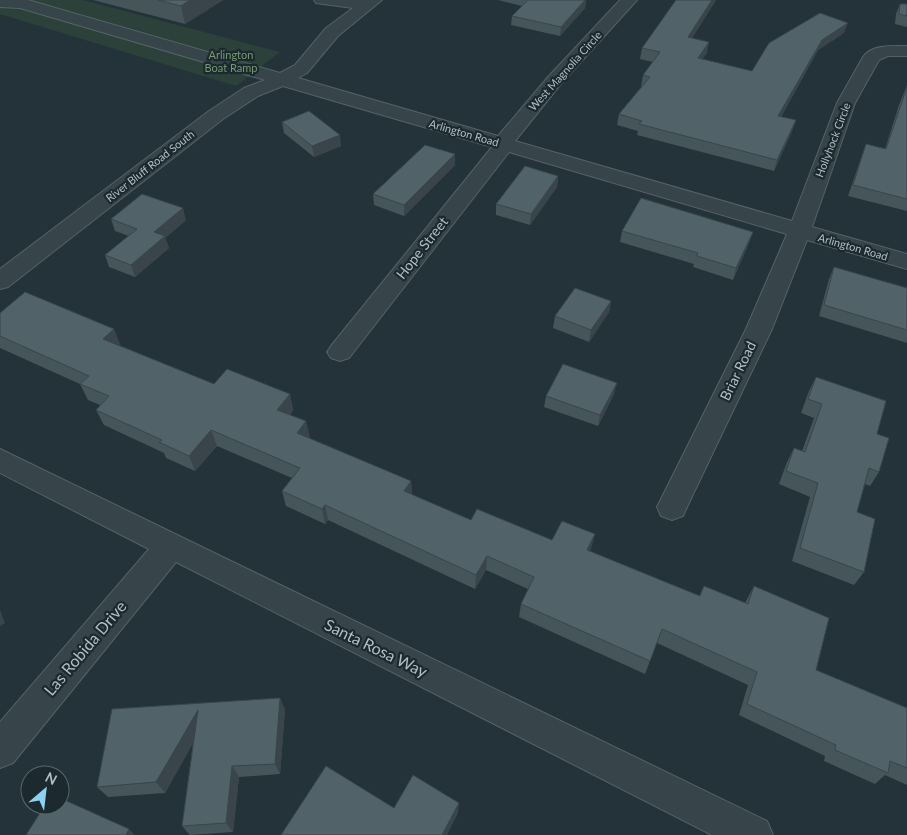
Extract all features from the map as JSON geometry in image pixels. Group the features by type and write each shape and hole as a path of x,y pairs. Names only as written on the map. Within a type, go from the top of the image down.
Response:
{"street":[{"path":"322,0 370,3"},
{"name":"West Magnolia Circle","path":"504,145 507,137 554,81 629,0"},
{"name":"Arlington Road","path":"0,2 6,4 21,1 281,80 907,262"},
{"name":"River Bluff Road South","path":"0,281 216,115 251,92 281,80 301,69 332,32 370,3"},
{"name":"Hollyhock Circle","path":"799,231 846,103 872,57 885,51 907,51"},
{"name":"Hope Street","path":"340,352 504,145"},
{"name":"Briar Road","path":"672,507 759,329 799,231"},
{"name":"Santa Rosa Way","path":"0,460 753,835"},
{"name":"Las Robida Drive","path":"0,750 171,545"}],"green space":[{"name":"Arlington Boat Ramp","path":"0,0 83,0 280,52 236,86 0,14"}],"building":[{"path":"158,0 190,0 181,6"},
{"path":"528,0 585,0 561,27 512,16"},
{"path":"676,0 712,0 688,37 709,42 698,58 752,71 769,43 820,13 848,23 822,40 778,116 796,120 777,160 639,124 642,121 619,114 650,77 643,75 660,52 642,48"},
{"path":"900,4 907,4 907,16 899,14"},
{"path":"907,87 907,199 853,185 866,144 886,149"},
{"path":"309,111 340,135 312,146 282,122"},
{"path":"425,145 455,154 404,205 373,194"},
{"path":"525,166 558,176 531,214 496,204"},
{"path":"142,194 183,208 154,232 165,236 131,265 105,255 137,229 111,219"},
{"path":"641,198 753,232 736,268 697,256 698,253 622,231"},
{"path":"834,267 907,288 907,330 824,305"},
{"path":"575,288 611,301 591,330 555,316"},
{"path":"25,292 114,329 103,339 214,384 227,369 290,394 277,410 306,421 297,433 411,481 404,491 471,520 477,509 552,540 562,521 595,534 587,550 700,596 704,586 748,604 754,586 829,618 816,670 907,708 907,768 890,761 888,773 835,750 836,745 747,704 757,672 662,629 650,661 521,604 534,577 487,556 476,575 325,505 322,509 282,491 300,468 211,430 189,456 159,442 162,440 96,410 109,396 80,384 89,376 0,336 0,313"},
{"path":"563,364 617,383 600,415 546,396"},
{"path":"816,377 886,401 877,434 889,438 879,472 869,468 857,512 875,519 864,572 800,548 818,483 786,471 794,448 805,452 822,404 808,399"},
{"path":"280,698 275,764 232,766 226,823 182,826 198,710 156,782 97,787 112,709"},
{"path":"326,766 394,808 413,775 459,803 442,835 281,835"},
{"path":"70,802 129,829 126,835 26,835 39,815 70,815"}]}
